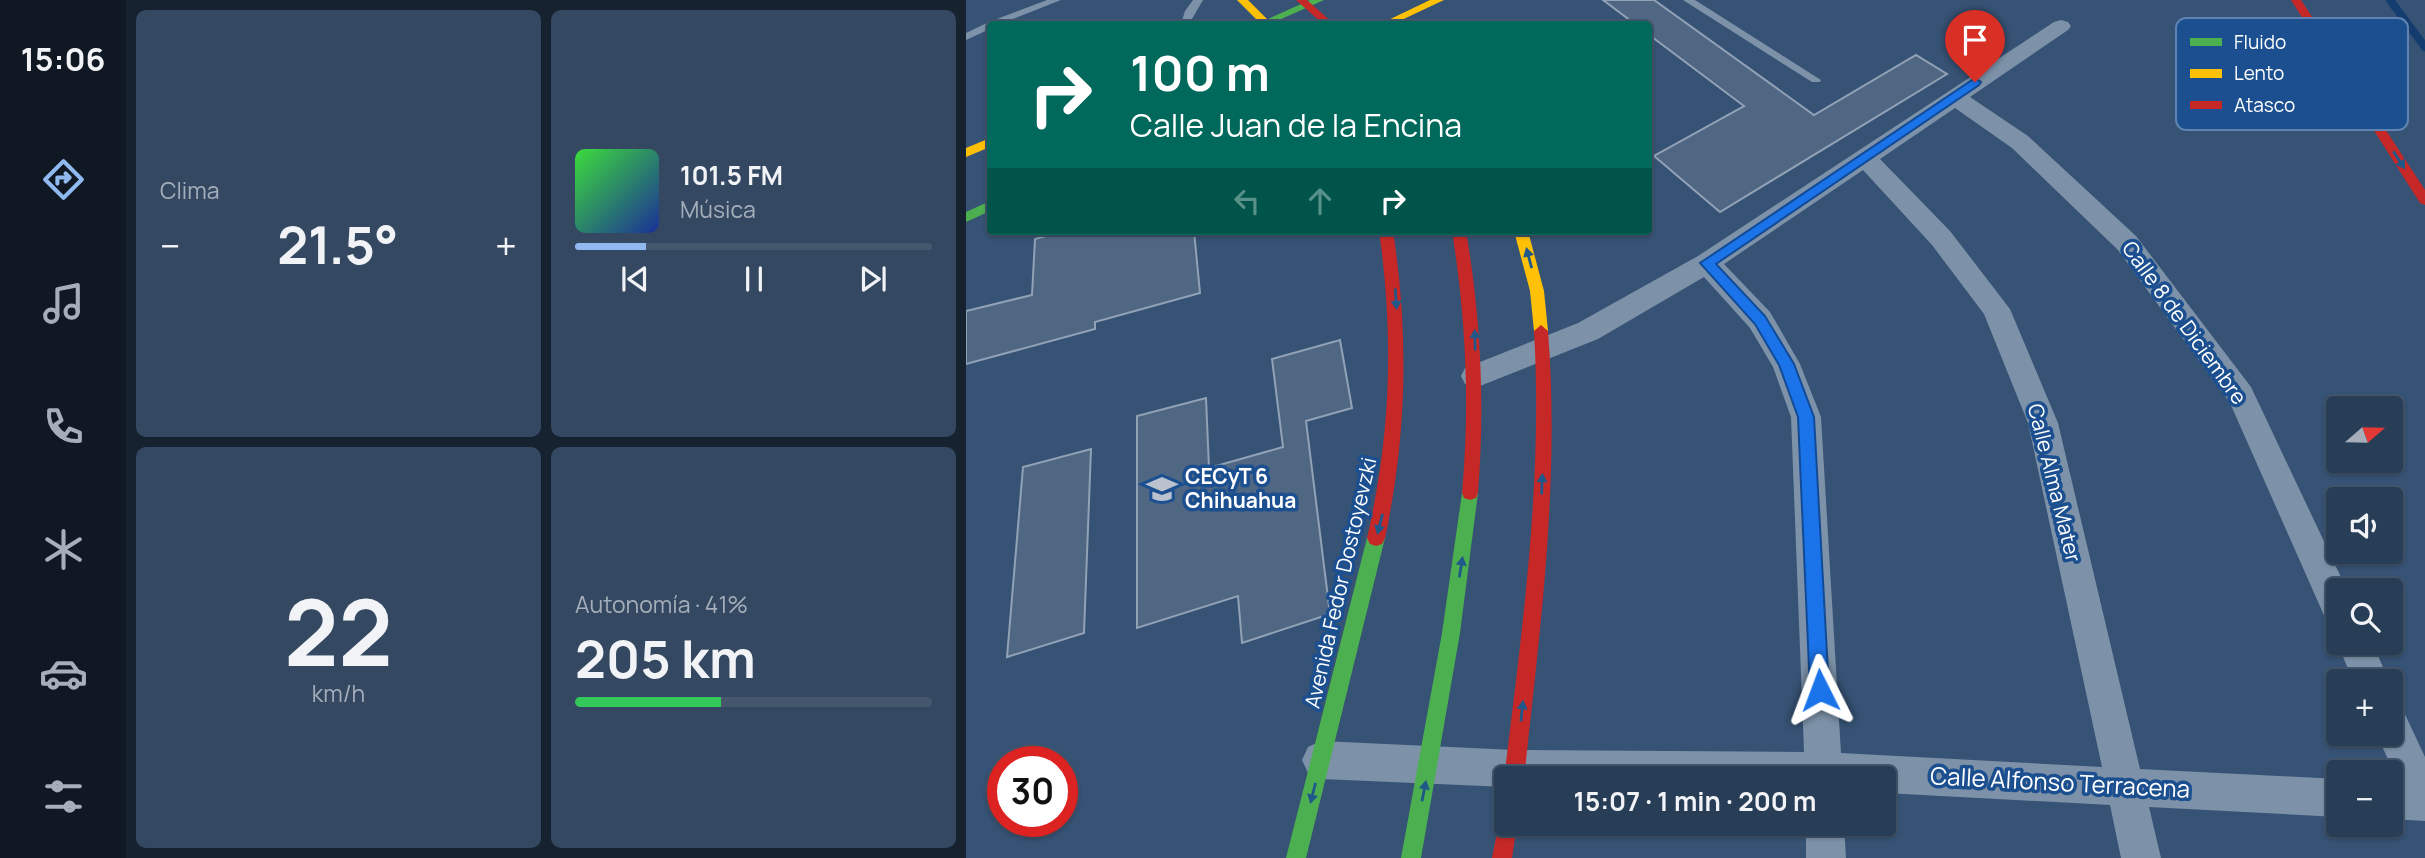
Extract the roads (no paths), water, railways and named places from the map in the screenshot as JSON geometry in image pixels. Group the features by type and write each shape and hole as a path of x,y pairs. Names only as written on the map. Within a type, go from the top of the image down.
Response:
{"main road":[{"path":"1242,0 1262,21"},
{"path":"1399,21 1439,0"},
{"path":"2295,0 2307,18"},
{"path":"1270,21 1306,1 1326,21"},
{"path":"2380,130 2425,200"},
{"path":"966,153 987,143"},
{"path":"966,218 987,208"},
{"name":"Avenida Fedor Dostoyevzki","path":"1296,858 1386,500 1396,426 1399,345 1395,284 1387,235"},
{"path":"1410,858 1429,765 1466,535 1474,456 1474,316 1460,235"},
{"path":"1516,766 1540,537 1544,433 1543,350 1537,291 1522,235"},
{"path":"1502,858 1505,836"}],"street":[{"path":"1475,376 1588,331 1707,263 2061,26"},
{"name":"Calle 8 de Diciembre","path":"1954,96 2020,142 2127,243 2241,396 2326,582"},
{"name":"Calle Alma Mater","path":"1864,157 1941,238 1996,309 2043,423 2141,858"},
{"path":"1707,263 1760,320 1786,364 1806,417 1824,766"},
{"path":"2400,746 2425,800 2403,800"},
{"name":"Calle Alfonso Terracena","path":"1321,760 1429,765 1494,772"},
{"name":"Calle Alfonso Terracena","path":"1896,778 2326,797"},
{"path":"1825,836 1826,858"}],"lane":[{"path":"1005,21 1056,0"},
{"path":"1186,21 1198,0"},
{"path":"1688,0 1816,80"},
{"path":"966,21 970,34 987,28"}],"waterway":[{"path":"2390,0 2403,18"},
{"path":"2408,24 2425,47"}],"place":[{"name":"CECyT 6 Chihuahua","path":"1162,489"}]}
